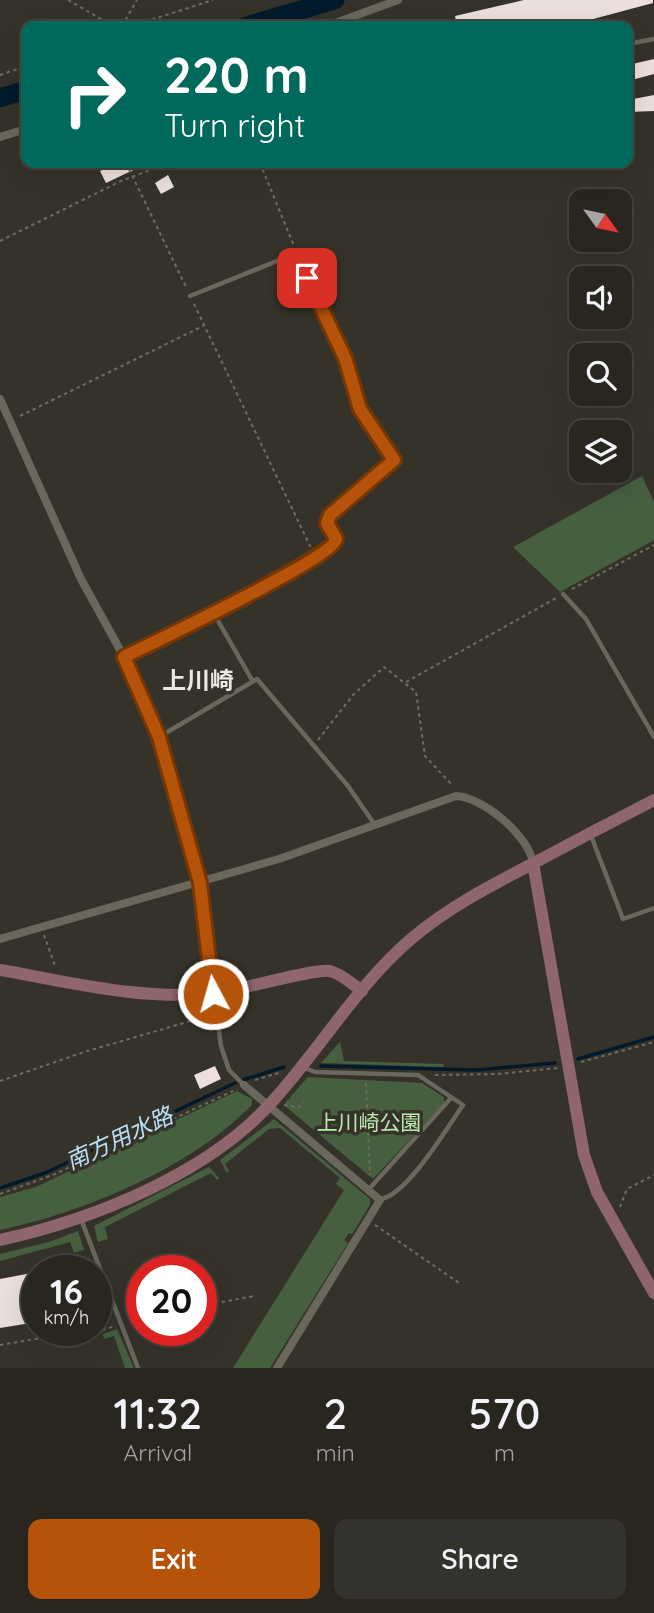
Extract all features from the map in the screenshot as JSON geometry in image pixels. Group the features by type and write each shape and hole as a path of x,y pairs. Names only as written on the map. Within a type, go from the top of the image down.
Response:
{"street":[{"path":"340,21 397,0"},
{"path":"0,137 21,131"},
{"path":"0,399 81,579 124,657 159,737 200,883"},
{"path":"124,657 315,558"},
{"path":"0,939 200,883 459,796 472,800 515,830 527,843 533,863 584,1155 597,1192 654,1293"},
{"path":"0,1241 81,1219 194,1164 230,1139 269,1106 362,991 400,949 433,920 590,832 654,800"},
{"path":"0,970 139,993 213,994 325,970 337,974 362,991"},
{"path":"244,1085 369,1184 380,1200 277,1368"}],"lane":[{"path":"633,43 654,39"},
{"path":"190,296 297,253 345,358 360,409 394,460 330,515 327,523 336,544 315,558"},
{"path":"563,594 586,619 654,737"},
{"path":"213,612 252,680"},
{"path":"159,737 252,680 260,681 348,786 376,826"},
{"path":"590,832 623,919 654,908"},
{"path":"200,883 216,1015 227,1066 244,1085"},
{"path":"303,1066 315,1072 424,1077 463,1105 429,1154 391,1197 380,1200"},
{"path":"369,1184 451,1098"},
{"path":"81,1219 138,1368"}],"path":[{"path":"68,0 104,21"},
{"path":"125,21 137,0"},
{"path":"148,21 213,0"},
{"path":"0,75 21,68"},
{"path":"129,168 315,558"},
{"path":"0,241 133,176 155,168"},
{"path":"262,168 297,253"},
{"path":"11,420 204,326"},
{"path":"406,682 654,545"},
{"path":"314,746 352,695 384,667 416,692 425,756 456,788 459,796"},
{"path":"41,927 60,981"},
{"path":"0,1081 135,1036 216,1015"},
{"path":"424,1077 522,1073 568,1066 654,1042"},
{"path":"0,1194 55,1174 244,1085 280,1072 292,1079"},
{"path":"366,1073 369,1184"},
{"path":"283,1104 299,1107 304,1102"},
{"path":"610,1217 619,1210 627,1189 654,1175"},
{"path":"369,1220 458,1283"},
{"path":"217,1303 254,1296"},
{"path":"0,1345 65,1334 76,1338 126,1322"}],"green space":[{"path":"642,476 654,502 654,540 560,592 513,547 632,483"},
{"path":"340,1042 344,1061 443,1064 444,1067 321,1063"},
{"name":"上川崎公園","path":"308,1077 422,1083 444,1097 444,1103 373,1179 286,1107 285,1103"},
{"path":"237,1091 252,1099 252,1105 198,1149 135,1184 101,1199 67,1212 0,1230 0,1197 36,1187"},
{"path":"274,1119 370,1199 370,1205 352,1234 349,1233 344,1240 348,1243 270,1368 233,1368 344,1190 336,1184 340,1178 280,1128 269,1129 225,1164 229,1171 227,1173 220,1160"},
{"path":"209,1167 219,1178 217,1180 211,1173 105,1227 108,1239 98,1242 94,1226"},
{"path":"78,1231 84,1250 74,1253 70,1242 0,1261 0,1254 49,1242"},
{"path":"117,1329 134,1368 125,1368 112,1331"}],"building":[{"path":"524,0 653,0 653,3 586,21 456,21 455,16"},
{"path":"654,59 654,74 633,80 633,64"},
{"path":"654,95 654,111 633,112 633,99"},
{"path":"107,168 138,168 106,183 100,171"},
{"path":"168,175 174,187 161,194 155,183"},
{"path":"215,1066 221,1079 200,1089 194,1075"},
{"path":"21,1275 21,1325 0,1328 0,1279"}],"waterway":[{"path":"263,21 335,0"},
{"path":"0,98 21,92"},
{"name":"南方用水路","path":"578,1059 654,1037"},
{"name":"南方用水路","path":"321,1066 476,1070 555,1063"},
{"name":"南方用水路","path":"243,1080 284,1067"},
{"name":"南方用水路","path":"0,1188 45,1173 235,1083"}],"district":[{"name":"上川崎","path":"198,680"}],"route":[{"path":"213,994 200,883 159,737 124,657 294,571 333,547 336,539 327,523 330,515 394,460 360,409 345,358 325,321 307,278"}]}
